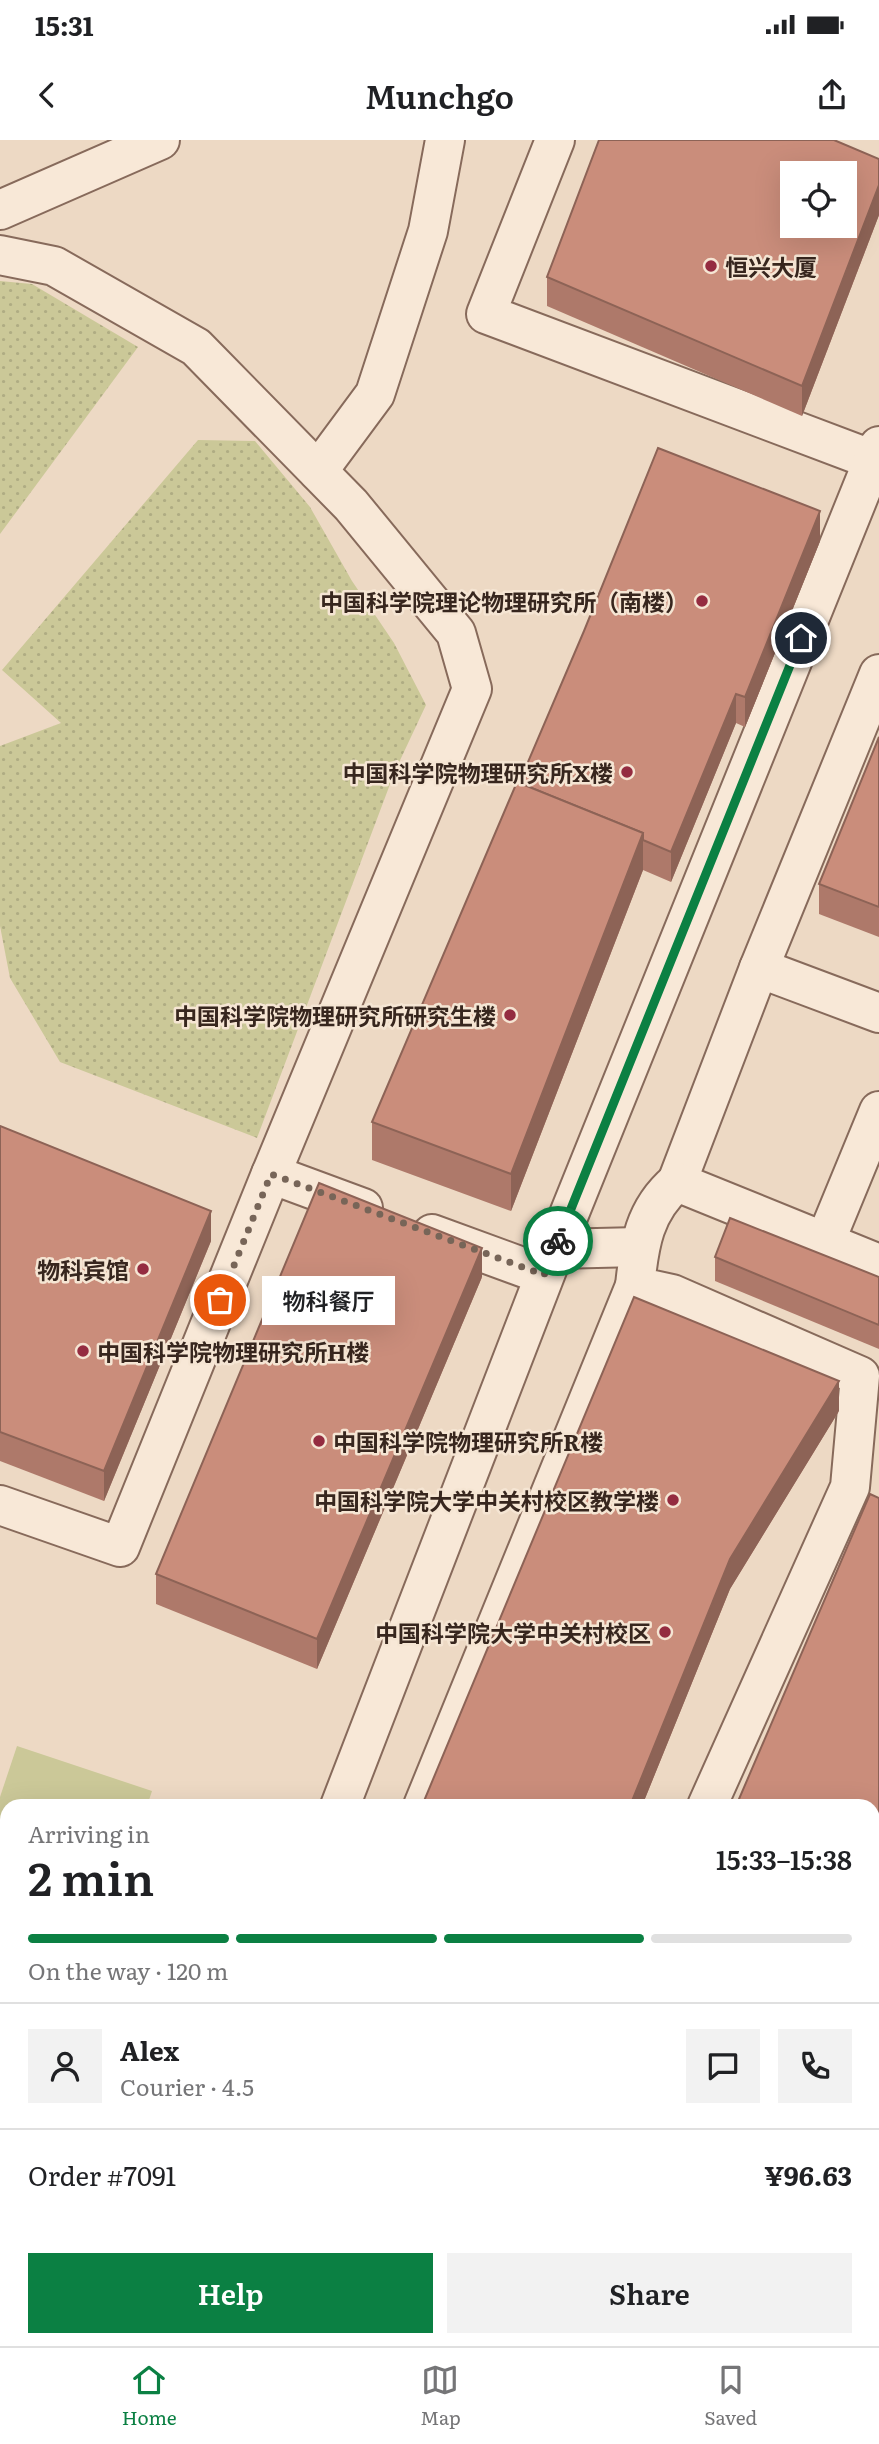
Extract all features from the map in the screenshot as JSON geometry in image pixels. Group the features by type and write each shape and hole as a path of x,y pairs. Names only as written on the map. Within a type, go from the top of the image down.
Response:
{"street":[{"path":"0,210 160,140"},
{"path":"318,471 374,394 428,232 445,140"},
{"path":"343,1799 550,1262 876,453 486,314 555,140"},
{"path":"0,255 54,266 196,347 351,505 456,633 472,689 120,1547 0,1505"},
{"path":"426,1799 635,1286 639,1247 654,1206 677,1182 879,674"},
{"path":"760,968 879,1013"},
{"path":"824,1242 879,1111"},
{"path":"271,1174 550,1262 639,1247"},
{"path":"677,1182 879,1264"},
{"path":"635,1286 672,1294 860,1376 864,1494 711,1799"}],"shaded area":[{"path":"0,281 32,284 138,347 0,534"},
{"path":"198,440 255,441 310,507 352,581 394,643 426,705 395,771 257,1138 60,1062 10,978 0,926 0,746 61,723 2,670"},
{"path":"17,1746 152,1791 149,1799 0,1797"}],"building":[{"name":"恒兴大厦","path":"599,140 834,140 879,159 879,185 802,386 547,277"},
{"path":"658,448 820,511 745,697 736,694 671,852 643,840 643,833 519,783"},
{"path":"879,737 879,907 819,884"},
{"name":"中国科学院物理研究所研究生楼","path":"517,782 643,833 511,1174 372,1122"},
{"name":"中国科学院物理研究所H楼","path":"0,1126 211,1211 104,1471 0,1432"},
{"name":"中国科学院物理研究所R楼","path":"319,1183 482,1248 317,1639 156,1574"},
{"path":"730,1218 879,1277 879,1325 715,1257"},
{"name":"中国科学院大学中关村校区教学楼","path":"634,1297 839,1381 730,1559 633,1799 425,1799"},
{"path":"870,1494 879,1498 879,1799 739,1799"}],"way so far":[{"path":"220,1300 271,1174 544,1275 558,1241"}],"place":[{"name":"恒兴大厦","path":"711,266"},
{"name":"中国科学院理论物理研究所（南楼）","path":"702,601"},
{"name":"中国科学院物理研究所X楼","path":"627,772"},
{"name":"中国科学院物理研究所研究生楼","path":"510,1015"},
{"name":"物科宾馆","path":"143,1269"},
{"name":"物科餐厅","path":"220,1300"},
{"name":"中国科学院物理研究所H楼","path":"83,1351"},
{"name":"中国科学院物理研究所R楼","path":"319,1441"},
{"name":"中国科学院大学中关村校区教学楼","path":"673,1500"},
{"name":"中国科学院大学中关村校区","path":"665,1632"}],"route":[{"path":"558,1241 801,638"}]}
